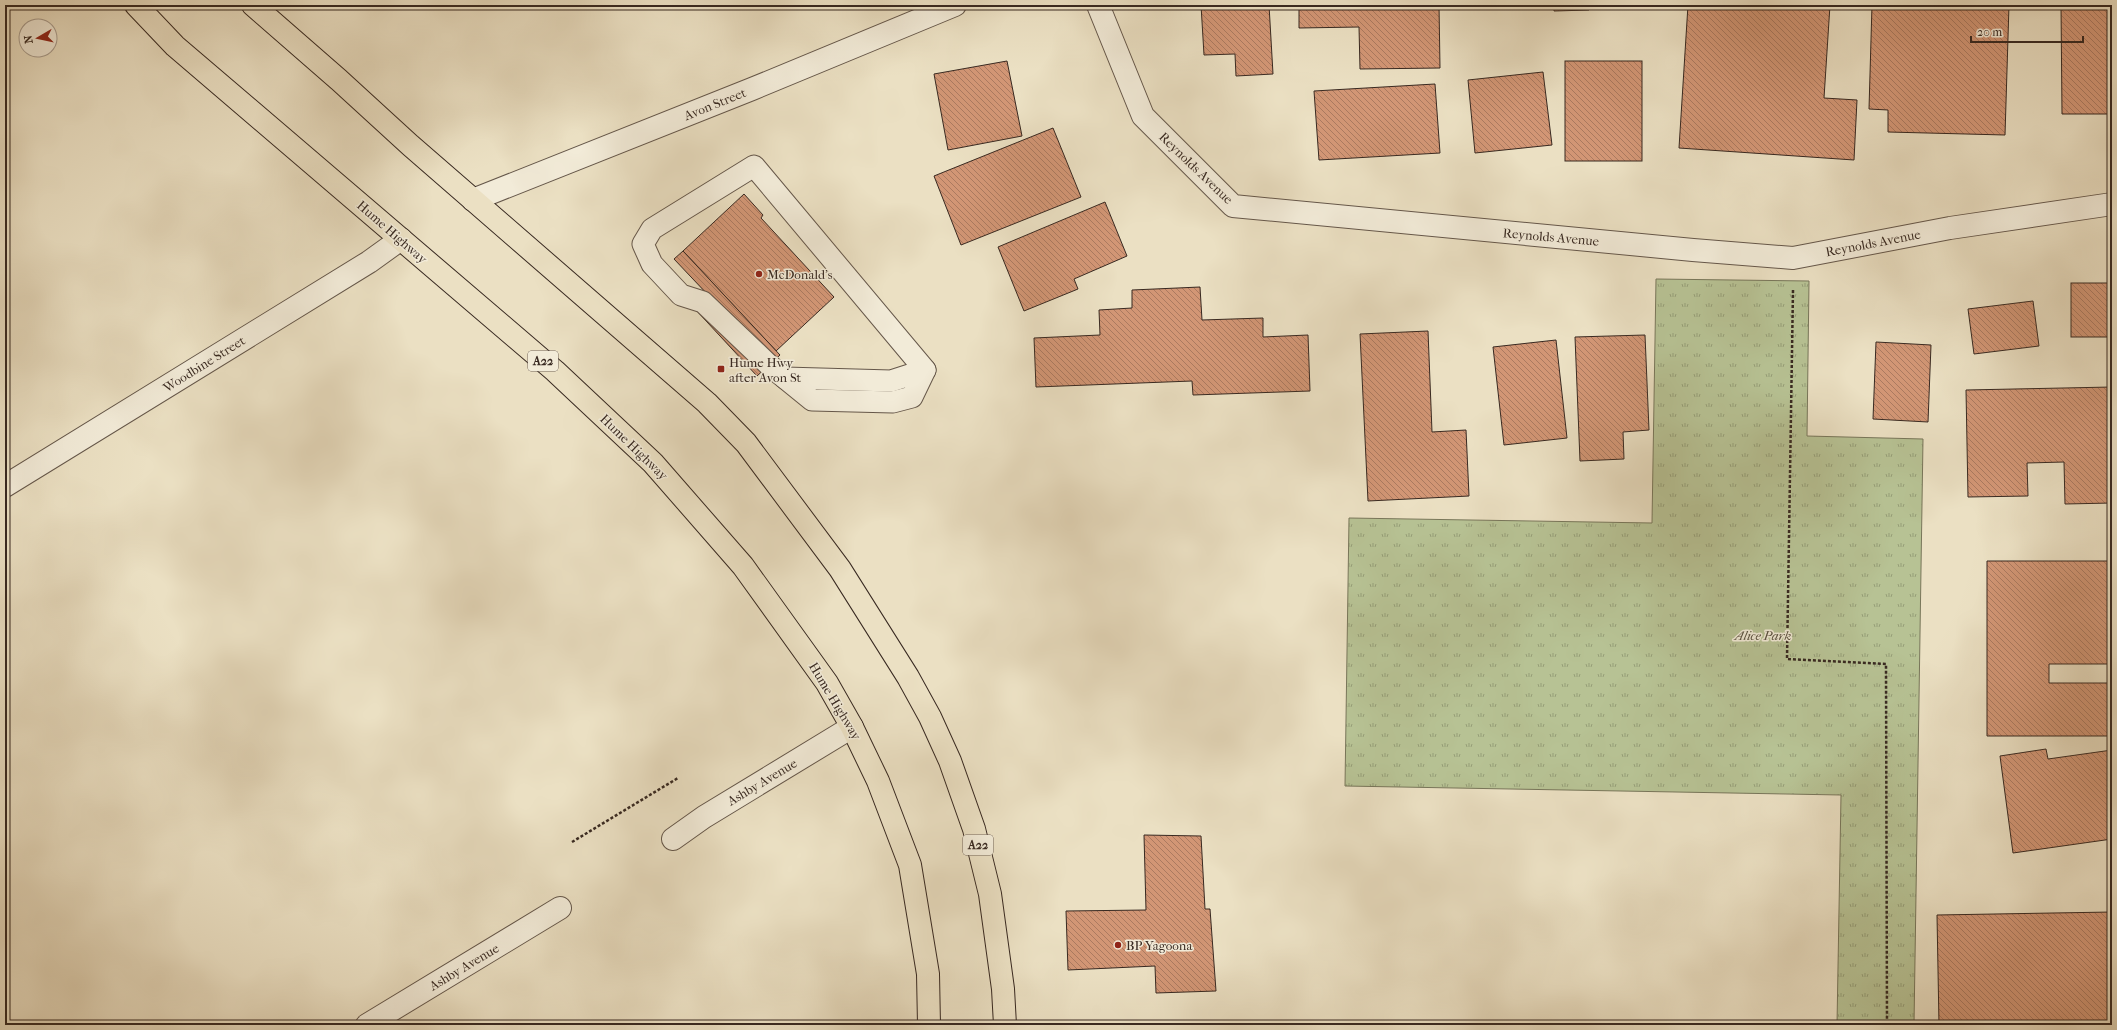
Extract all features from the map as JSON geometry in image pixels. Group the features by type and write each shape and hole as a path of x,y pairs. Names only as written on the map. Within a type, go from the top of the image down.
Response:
{"highway":[{"name":"Hume Highway","path":"136,5 176,46 555,372 654,463 743,566 827,683 852,727 878,781 910,865 928,974 930,1025"},
{"name":"A22","path":"253,5 707,403 746,443 840,569 908,677 930,717 950,761 974,829 990,894 1003,989 1005,1025"}],"street":[{"name":"Avon Street","path":"474,200 523,182 955,5"},
{"name":"Reynolds Avenue","path":"1098,5 1143,116 1233,206 1685,250 1793,258 1950,228 2112,204"},
{"name":"Woodbine Street","path":"5,486 369,262 401,239"},
{"name":"Ashby Avenue","path":"673,839 704,817 852,727"},
{"name":"Ashby Avenue","path":"367,1025 560,908"}],"lane":[{"path":"754,166 925,370 912,397 893,402 812,400 785,378 702,302 681,295 652,264 643,244 652,229 754,166"}],"path":[{"path":"1793,258 1787,659 1886,664 1887,1025"},
{"path":"572,842 678,778"}],"green space":[{"name":"Alice Park","path":"1656,279 1809,281 1807,436 1923,439 1914,1025 1837,1025 1841,795 1345,786 1349,518 1652,523"}],"building":[{"path":"1201,5 1269,5 1273,74 1236,76 1235,54 1204,55"},
{"path":"1299,5 1439,5 1440,68 1360,69 1359,27 1299,28"},
{"path":"1554,5 1588,5 1589,10 1554,11"},
{"path":"1688,5 1830,5 1824,98 1857,100 1854,160 1679,148"},
{"path":"1872,5 2009,5 2005,135 1888,132 1888,110 1869,109"},
{"path":"2061,5 2112,5 2112,114 2062,114"},
{"path":"1007,61 1022,136 948,150 934,74"},
{"path":"1565,61 1642,61 1642,161 1565,161"},
{"path":"1543,72 1552,145 1475,153 1468,80"},
{"path":"1435,84 1440,153 1319,160 1314,91"},
{"path":"1053,128 1081,197 961,245 934,176"},
{"name":"McDonald's","path":"744,194 763,215 761,218 834,297 776,351 683,251"},
{"path":"1105,202 1127,256 1074,279 1078,289 1024,311 998,247"},
{"path":"683,251 780,355 757,376 695,309 709,296 674,259"},
{"path":"2071,283 2112,283 2112,337 2071,337"},
{"path":"1200,287 1202,320 1263,318 1263,337 1308,335 1310,391 1193,395 1192,381 1036,387 1034,338 1100,335 1099,310 1132,308 1132,290"},
{"path":"2033,301 2039,346 1974,354 1968,309"},
{"path":"1428,331 1432,432 1466,430 1469,496 1368,501 1360,334"},
{"path":"1645,335 1649,430 1623,432 1624,459 1580,461 1575,337"},
{"path":"1556,340 1567,438 1504,445 1493,347"},
{"path":"1876,342 1931,345 1928,422 1873,419"},
{"path":"2112,387 2112,503 2065,504 2064,462 2027,463 2028,496 1968,497 1966,390"},
{"path":"1987,561 2112,561 2112,664 2049,664 2049,683 2112,683 2112,736 1987,736"},
{"path":"2046,749 2048,759 2112,750 2112,839 2013,853 2000,756"},
{"path":"1144,835 1201,836 1205,909 1210,909 1216,991 1156,993 1155,966 1068,970 1066,911 1146,910"},
{"path":"2112,912 2112,1025 1939,1025 1937,915"}],"place":[{"name":"McDonald's","path":"759,274"},
{"name":"Hume Hwy after Avon St","path":"721,369"},
{"name":"BP Yagoona","path":"1118,945"}]}
